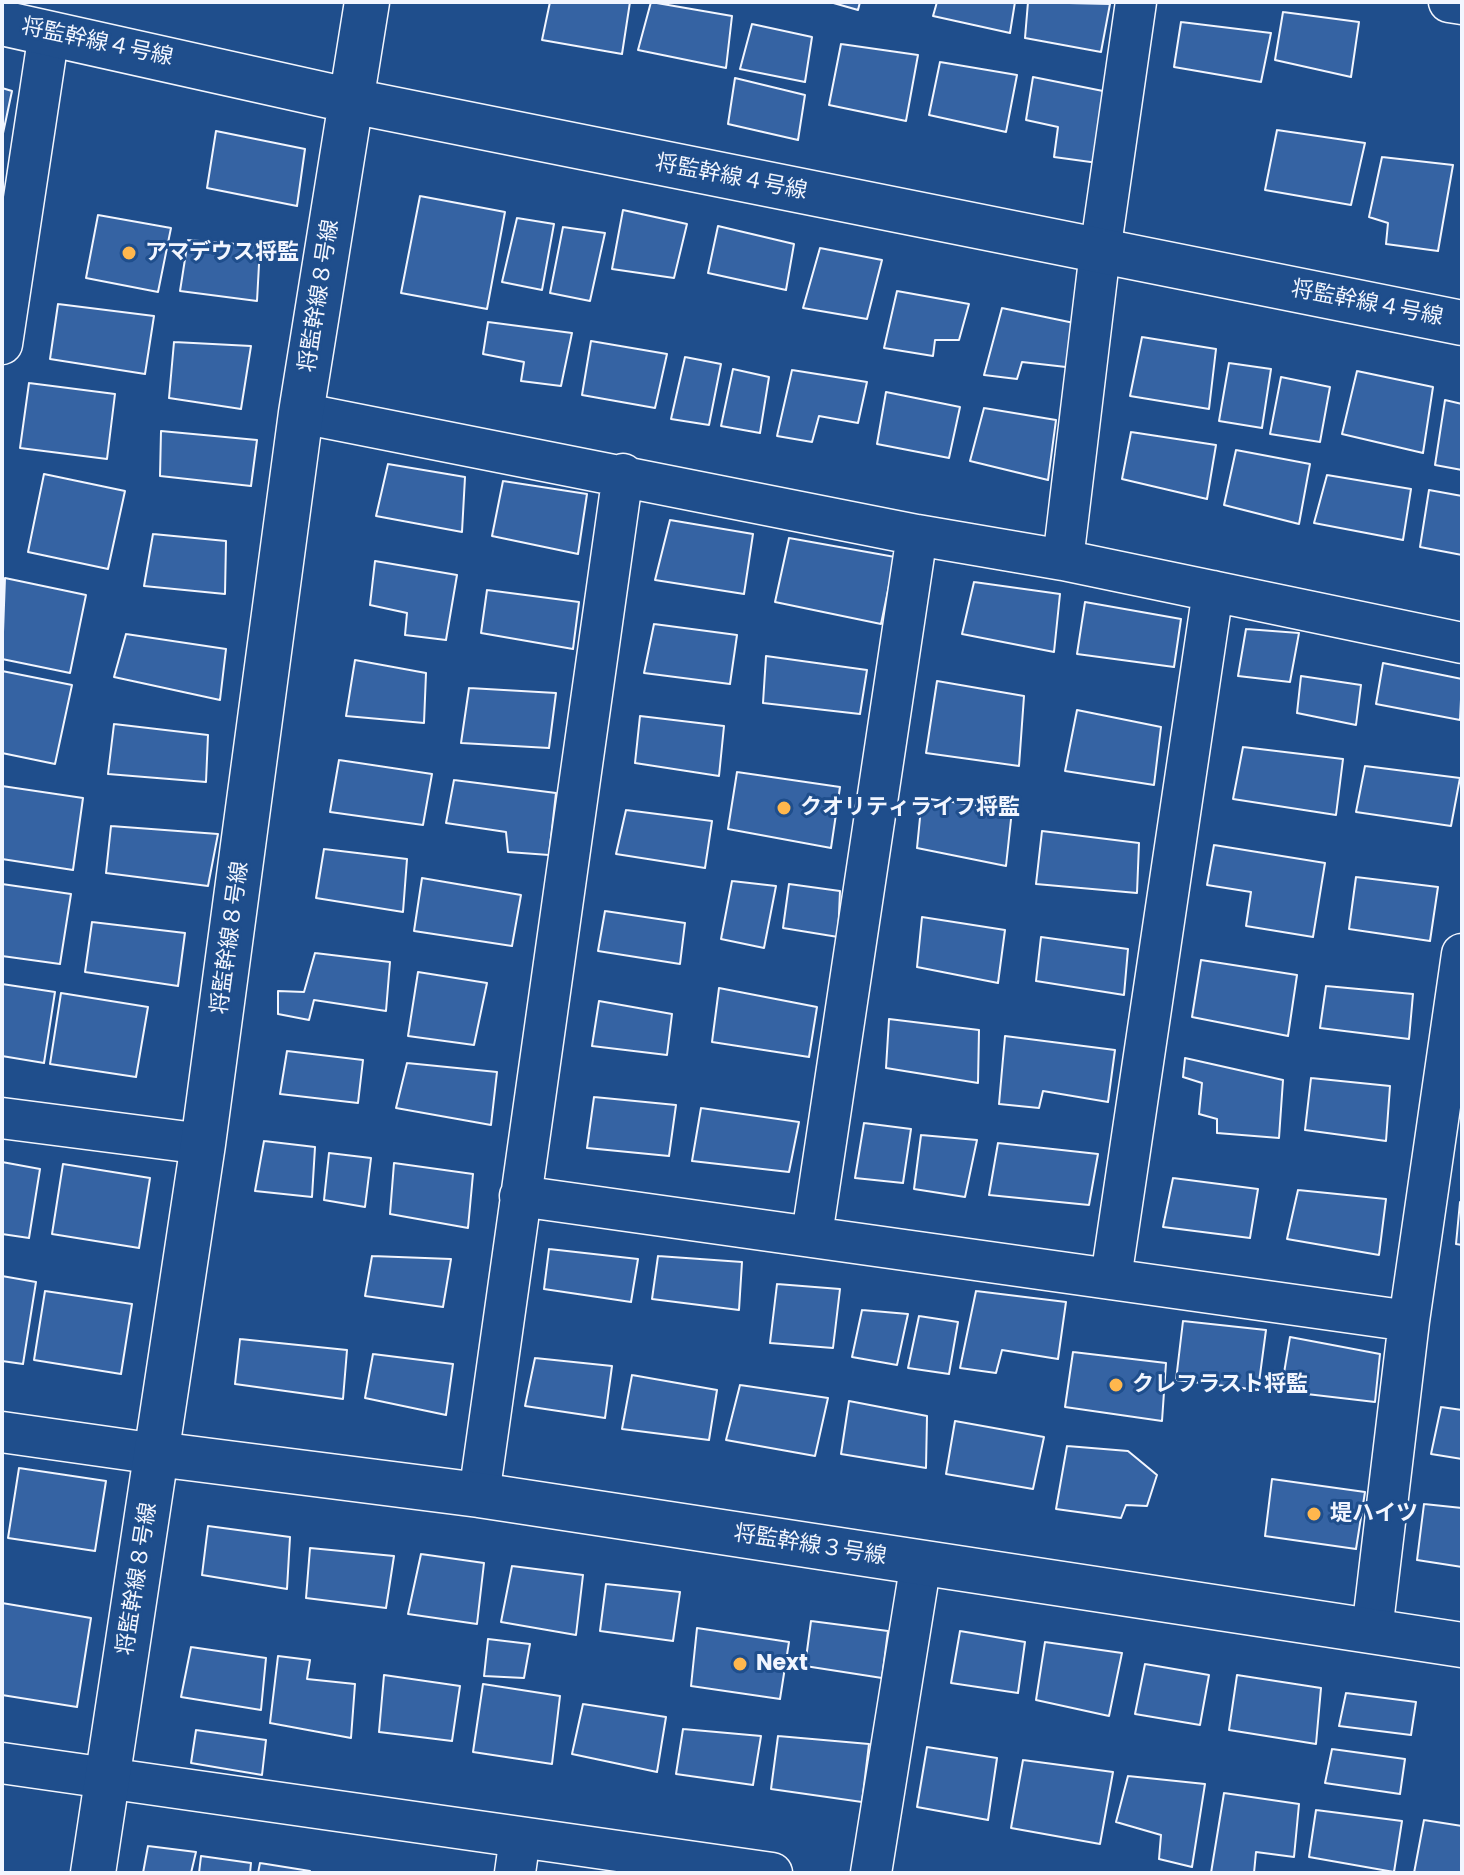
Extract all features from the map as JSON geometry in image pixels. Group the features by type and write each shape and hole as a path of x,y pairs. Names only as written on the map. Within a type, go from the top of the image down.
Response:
{"street":[{"name":"将監幹線８号線","path":"93,1873 203,1144 301,413 367,2"},
{"path":"1063,560 1100,252 1136,2"},
{"path":"1449,2 1462,4"},
{"name":"将監幹線４号線","path":"2,23 352,101 1462,323"},
{"path":"2,344 49,33"},
{"path":"301,413 623,474 917,535 1063,560 1462,643"},
{"path":"479,1495 623,474"},
{"path":"812,1235 917,535"},
{"path":"1111,1278 1213,591"},
{"path":"1372,1631 1409,1321 1462,954"},
{"path":"2,1118 203,1144"},
{"path":"520,1196 1409,1321"},
{"path":"2,1432 157,1454"},
{"name":"将監幹線３号線","path":"157,1454 479,1495 1462,1645"},
{"path":"871,1873 921,1562"},
{"path":"2,1763 107,1778 517,1855 772,1873"}],"building":[{"path":"550,2 630,2 622,54 542,40"},
{"path":"651,2 732,16 726,68 638,50"},
{"path":"830,2 860,2 858,10"},
{"path":"937,2 1015,2 1010,33 933,16"},
{"path":"1028,2 1110,4 1101,52 1025,38"},
{"path":"1283,12 1359,22 1351,77 1275,60"},
{"path":"1181,22 1271,33 1261,82 1174,67"},
{"path":"752,24 812,37 805,82 740,69"},
{"path":"841,44 918,55 906,121 829,105"},
{"path":"940,62 1017,75 1006,132 929,115"},
{"path":"1033,77 1103,91 1098,163 1054,157 1058,127 1026,120"},
{"path":"735,78 805,95 798,140 728,124"},
{"path":"2,88 12,91 2,138"},
{"path":"1277,130 1365,143 1351,205 1265,190"},
{"path":"216,131 305,149 297,206 207,188"},
{"path":"1382,157 1453,165 1438,251 1386,244 1388,223 1369,217"},
{"path":"420,196 505,212 487,309 401,293"},
{"path":"623,210 687,224 674,278 612,269"},
{"name":"アマデウス将監","path":"98,215 171,228 158,292 86,278"},
{"path":"517,218 554,224 542,290 502,282"},
{"path":"718,226 794,244 786,290 708,273"},
{"path":"563,227 605,233 590,301 550,293"},
{"path":"188,240 260,246 257,301 180,291"},
{"path":"820,248 882,260 867,319 803,308"},
{"path":"897,291 969,304 959,340 935,340 933,356 884,348"},
{"path":"58,304 154,316 145,374 50,359"},
{"path":"1002,308 1074,323 1066,367 1022,362 1017,379 984,375"},
{"path":"488,322 572,333 561,386 521,381 524,362 483,354"},
{"path":"1142,337 1216,349 1209,409 1130,396"},
{"path":"591,341 667,354 655,408 582,395"},
{"path":"174,342 251,346 241,409 169,398"},
{"path":"685,357 721,364 709,425 671,419"},
{"path":"1229,363 1271,369 1262,428 1219,421"},
{"path":"733,369 769,377 760,433 721,426"},
{"path":"792,370 867,382 858,423 819,416 812,442 777,436"},
{"path":"1357,371 1433,387 1423,453 1342,434"},
{"path":"1281,377 1330,387 1320,442 1270,434"},
{"path":"29,383 115,394 107,459 20,448"},
{"path":"886,392 960,407 949,458 877,444"},
{"path":"1445,400 1462,404 1462,470 1435,465"},
{"path":"984,408 1056,420 1048,480 970,461"},
{"path":"161,431 257,440 251,486 160,476"},
{"path":"1131,432 1216,445 1207,499 1122,479"},
{"path":"1236,450 1310,464 1299,524 1224,505"},
{"path":"388,464 465,477 462,532 376,516"},
{"path":"44,474 125,491 108,569 28,552"},
{"path":"1327,475 1411,489 1403,540 1314,523"},
{"path":"503,481 587,494 578,554 492,536"},
{"path":"1429,490 1462,496 1462,555 1420,547"},
{"path":"670,520 753,534 744,594 655,580"},
{"path":"153,534 226,541 225,594 144,586"},
{"path":"789,538 895,557 881,624 775,602"},
{"path":"375,561 457,575 446,640 405,635 407,613 370,605"},
{"path":"5,578 86,595 70,673 2,659"},
{"path":"974,582 1060,594 1054,652 962,634"},
{"path":"487,590 579,602 573,649 481,633"},
{"path":"1085,602 1181,619 1174,667 1077,654"},
{"path":"654,624 737,635 730,684 644,673"},
{"path":"1246,629 1299,633 1290,682 1238,676"},
{"path":"126,634 226,649 220,700 114,677"},
{"path":"766,656 867,670 860,714 763,703"},
{"path":"355,660 426,673 424,723 346,716"},
{"path":"1383,663 1462,679 1460,720 1376,704"},
{"path":"2,671 72,685 55,764 2,753"},
{"path":"1301,676 1361,685 1356,725 1297,713"},
{"path":"937,681 1024,696 1019,766 926,753"},
{"path":"469,688 556,693 549,748 461,743"},
{"path":"1077,710 1161,727 1154,785 1065,771"},
{"path":"640,716 724,726 719,776 635,763"},
{"path":"114,724 208,735 206,782 108,774"},
{"path":"1243,747 1343,759 1336,815 1233,799"},
{"path":"339,760 432,774 423,825 330,812"},
{"path":"1365,766 1460,778 1451,826 1356,812"},
{"name":"クオリティライフ将監","path":"737,772 840,787 831,848 728,829"},
{"path":"454,780 556,793 549,855 508,852 506,832 446,823"},
{"path":"2,786 83,798 73,870 2,859"},
{"path":"922,798 1012,810 1006,866 917,848"},
{"path":"626,810 712,821 705,868 616,854"},
{"path":"111,826 218,834 208,886 106,873"},
{"path":"1042,831 1139,843 1137,893 1036,884"},
{"path":"1214,845 1325,863 1313,937 1246,926 1251,892 1207,885"},
{"path":"324,849 407,859 403,912 316,898"},
{"path":"1356,877 1438,887 1430,941 1349,929"},
{"path":"422,878 521,895 512,946 414,931"},
{"path":"732,881 776,886 764,948 721,939"},
{"path":"2,884 71,894 60,964 2,956"},
{"path":"789,884 840,891 838,937 783,928"},
{"path":"605,911 685,923 680,964 598,951"},
{"path":"922,917 1005,930 998,983 917,967"},
{"path":"92,922 185,933 178,986 85,972"},
{"path":"1041,937 1128,949 1124,995 1036,981"},
{"path":"315,953 390,962 386,1011 314,1000 309,1020 278,1014 278,991 304,992"},
{"path":"1201,960 1297,975 1288,1036 1192,1017"},
{"path":"418,972 487,983 474,1045 408,1036"},
{"path":"2,984 55,992 44,1063 2,1056"},
{"path":"1326,986 1413,994 1409,1039 1320,1028"},
{"path":"719,988 817,1007 809,1057 712,1042"},
{"path":"61,993 148,1007 136,1077 50,1064"},
{"path":"599,1001 672,1014 667,1055 592,1046"},
{"path":"889,1019 979,1030 978,1083 886,1068"},
{"path":"1005,1036 1115,1050 1108,1102 1043,1091 1039,1108 999,1104"},
{"path":"287,1051 363,1060 358,1103 280,1094"},
{"path":"1185,1058 1283,1080 1279,1138 1217,1133 1217,1119 1199,1114 1202,1083 1183,1077"},
{"path":"407,1063 497,1072 491,1125 396,1108"},
{"path":"1311,1078 1390,1086 1386,1141 1305,1130"},
{"path":"594,1097 676,1105 669,1156 587,1148"},
{"path":"701,1108 799,1122 789,1172 692,1161"},
{"path":"864,1123 911,1129 903,1183 855,1178"},
{"path":"921,1135 977,1140 965,1197 914,1189"},
{"path":"264,1141 315,1147 312,1197 255,1191"},
{"path":"998,1143 1098,1154 1089,1205 989,1195"},
{"path":"329,1153 371,1158 365,1207 324,1200"},
{"path":"2,1162 40,1169 29,1238 2,1234"},
{"path":"394,1163 473,1174 468,1228 390,1214"},
{"path":"63,1164 150,1178 139,1248 52,1234"},
{"path":"1173,1178 1258,1189 1250,1238 1163,1227"},
{"path":"1298,1190 1386,1199 1379,1255 1287,1239"},
{"path":"1462,1203 1462,1245 1456,1244"},
{"path":"549,1249 638,1259 631,1302 544,1289"},
{"path":"372,1256 451,1259 443,1307 365,1296"},
{"path":"658,1256 742,1262 739,1310 652,1299"},
{"path":"2,1276 36,1282 23,1364 2,1361"},
{"path":"777,1284 840,1289 833,1348 770,1343"},
{"path":"45,1291 132,1304 121,1374 34,1360"},
{"path":"976,1291 1066,1302 1058,1359 1002,1350 996,1373 960,1368"},
{"path":"862,1310 908,1314 897,1365 852,1357"},
{"path":"919,1316 958,1322 949,1374 908,1368"},
{"path":"1183,1321 1266,1330 1258,1390 1176,1380"},
{"path":"1290,1337 1380,1354 1375,1402 1281,1391"},
{"path":"240,1339 347,1350 343,1399 235,1384"},
{"name":"クレフラスト将監","path":"1073,1352 1166,1363 1162,1421 1065,1407"},
{"path":"373,1354 453,1364 446,1415 365,1398"},
{"path":"535,1358 612,1366 605,1418 525,1406"},
{"path":"632,1375 717,1390 709,1440 622,1429"},
{"path":"740,1385 828,1398 815,1456 726,1440"},
{"path":"849,1401 927,1416 926,1468 841,1454"},
{"path":"1441,1407 1462,1410 1462,1459 1431,1454"},
{"path":"955,1421 1044,1437 1033,1489 946,1474"},
{"path":"1067,1446 1128,1451 1157,1475 1147,1506 1126,1505 1121,1518 1056,1509"},
{"path":"19,1468 106,1481 95,1551 8,1538"},
{"name":"堤ハイツ","path":"1272,1479 1365,1492 1356,1549 1265,1536"},
{"path":"1424,1504 1462,1508 1462,1567 1417,1560"},
{"path":"208,1526 290,1537 287,1589 202,1575"},
{"path":"310,1548 394,1556 386,1608 306,1598"},
{"path":"421,1554 484,1563 477,1624 408,1614"},
{"path":"512,1566 583,1575 576,1635 501,1622"},
{"path":"606,1584 680,1592 673,1641 600,1631"},
{"path":"2,1603 91,1618 77,1707 2,1695"},
{"path":"811,1621 888,1631 882,1678 805,1666"},
{"name":"Next","path":"697,1628 789,1642 780,1699 691,1686"},
{"path":"960,1631 1025,1642 1018,1693 951,1683"},
{"path":"488,1639 530,1644 524,1678 484,1676"},
{"path":"1045,1642 1122,1653 1109,1716 1036,1700"},
{"path":"191,1647 266,1658 261,1710 181,1697"},
{"path":"278,1656 310,1660 307,1679 355,1684 351,1738 270,1723"},
{"path":"1145,1664 1209,1675 1200,1725 1135,1714"},
{"path":"384,1675 460,1686 452,1741 379,1732"},
{"path":"1237,1675 1321,1688 1316,1744 1229,1730"},
{"path":"483,1684 560,1696 552,1764 473,1752"},
{"path":"1346,1693 1416,1702 1411,1735 1339,1726"},
{"path":"583,1704 666,1717 657,1772 572,1754"},
{"path":"683,1729 761,1736 753,1785 676,1774"},
{"path":"196,1730 266,1740 262,1775 191,1763"},
{"path":"778,1736 869,1744 862,1802 771,1789"},
{"path":"927,1747 997,1758 988,1820 917,1807"},
{"path":"1332,1749 1405,1759 1400,1794 1325,1783"},
{"path":"1023,1760 1113,1772 1100,1844 1011,1828"},
{"path":"1128,1776 1205,1784 1192,1867 1159,1859 1161,1835 1116,1822"},
{"path":"1224,1793 1299,1804 1294,1857 1256,1852 1254,1873 1211,1873"},
{"path":"1316,1810 1402,1821 1394,1872 1309,1857"},
{"path":"1424,1820 1462,1826 1462,1873 1414,1873"},
{"path":"148,1846 196,1852 191,1873 143,1873"},
{"path":"201,1856 251,1863 250,1873 199,1873"},
{"path":"260,1863 310,1871 310,1873 258,1873"}],"place":[{"name":"アマデウス将監","path":"129,253"},
{"name":"クオリティライフ将監","path":"784,808"},
{"name":"クレフラスト将監","path":"1116,1385"},
{"name":"堤ハイツ","path":"1314,1514"},
{"name":"Next","path":"740,1664"}]}
